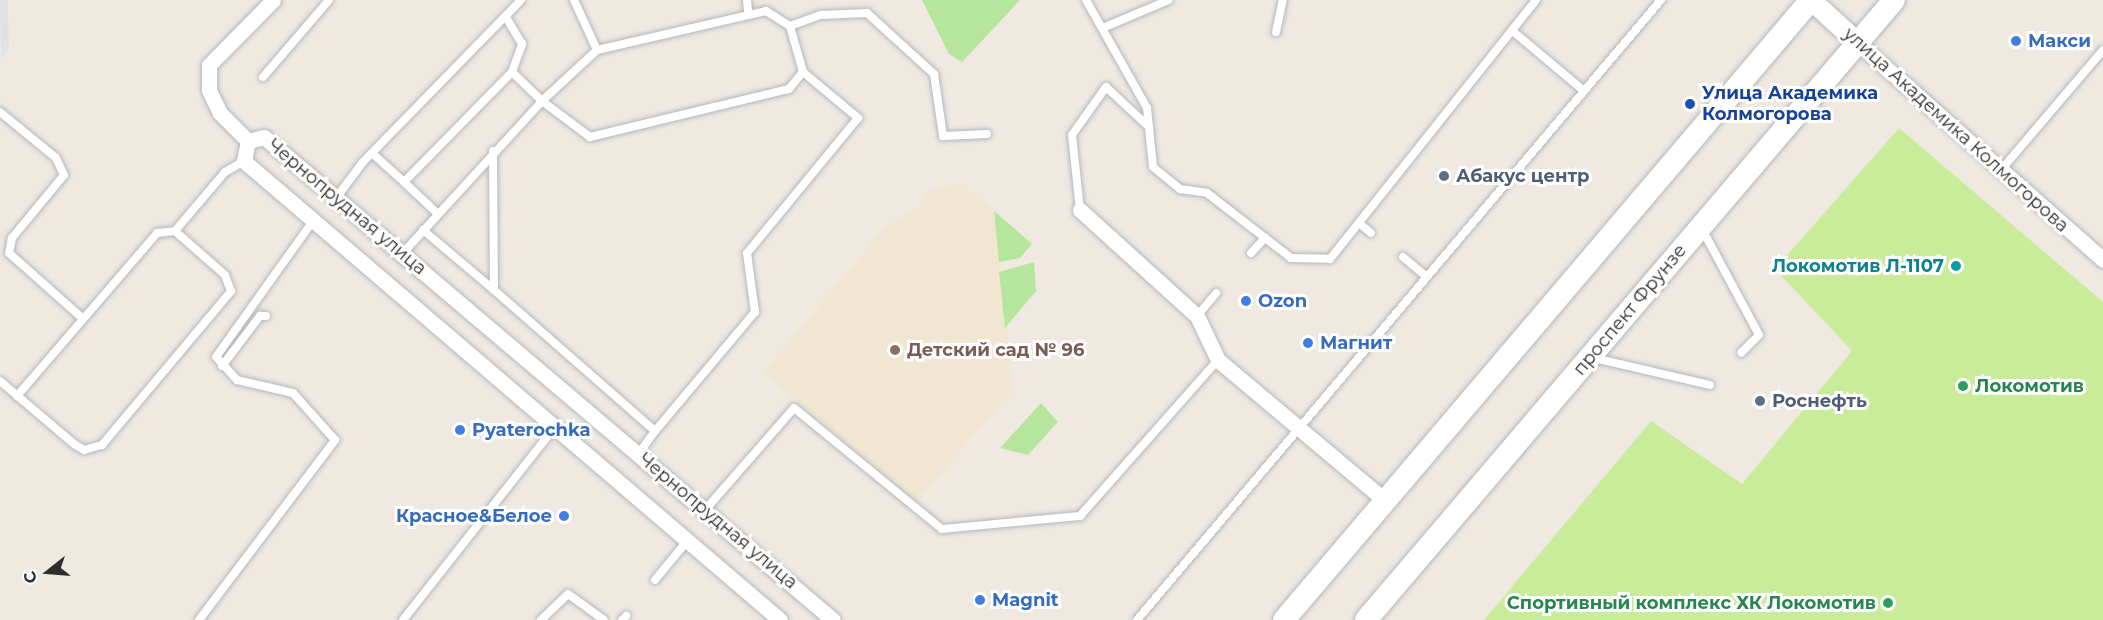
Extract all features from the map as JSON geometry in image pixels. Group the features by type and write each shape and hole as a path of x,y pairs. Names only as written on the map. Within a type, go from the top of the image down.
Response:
{"main road":[{"path":"1284,620 1811,0"},
{"name":"проспект Фрунзе","path":"1366,620 1894,0"}],"street":[{"path":"248,141 220,112 209,90 209,65 273,0"},
{"name":"улица Академика Колмогорова","path":"1811,0 2103,260"},
{"name":"Чернопрудная улица","path":"780,620 244,161 248,141 264,137 833,620"},
{"path":"1080,210 1197,316 1218,360 1384,500"}],"lane":[{"path":"263,77 329,0"},
{"path":"336,198 372,153 521,0"},
{"path":"574,0 597,50"},
{"path":"747,0 748,11"},
{"path":"1086,0 1105,27 1147,108 1153,167 1180,189 1207,193 1291,258 1330,259 1515,33 1536,0"},
{"path":"1105,27 1169,0"},
{"path":"1275,32 1283,0"},
{"path":"1137,620 1661,0"},
{"path":"402,254 493,150 597,50 748,11 780,15 790,26 803,72 858,118 747,253 756,312 638,454"},
{"path":"790,26 820,15 867,13 934,74 943,136 987,134"},
{"path":"404,182 512,72 522,44 506,17"},
{"path":"1515,33 1584,91"},
{"path":"2001,170 2103,50"},
{"path":"512,72 542,101 590,137 789,89 803,72"},
{"path":"1080,210 1072,135 1106,87 1149,127"},
{"path":"0,112 56,158 63,175 12,238 9,253 83,319"},
{"path":"493,150 494,291"},
{"path":"372,153 437,213"},
{"path":"17,396 157,233 175,231 225,172 244,161"},
{"path":"199,620 335,440 287,389 237,380 222,366 218,352 314,221"},
{"path":"1360,224 1371,232"},
{"path":"1701,226 1759,334 1741,353"},
{"path":"423,230 655,431"},
{"path":"0,381 74,444 84,450 102,445 231,291 225,275 175,231"},
{"path":"1251,254 1265,238"},
{"path":"1403,257 1426,276"},
{"path":"1197,316 1216,293"},
{"path":"222,366 260,316 266,316"},
{"path":"1590,357 1710,385"},
{"path":"705,510 794,408 942,529 1080,516 1218,360"},
{"path":"403,620 555,428"},
{"path":"655,580 687,541"},
{"path":"541,620 568,594 604,620"}],"shaded area":[{"path":"0,0 8,0 9,49 1,59"},
{"name":"Детский сад № 96","path":"961,183 994,211 1013,390 916,502 764,372 886,226 916,210 931,190"}],"green space":[{"path":"922,0 1020,0 962,62 949,54"},
{"name":"Локомотив","path":"1899,128 2103,302 2103,620 1484,620 1651,421 1742,484 1852,351 1775,269"},
{"path":"994,211 1032,244 1020,258 999,262"},
{"path":"1034,262 1036,291 1005,328 999,272"},
{"path":"1041,403 1058,422 1028,455 1000,448"}],"place":[{"name":"Макси","path":"2016,41"},
{"name":"Улица Академика Колмогорова","path":"1690,104"},
{"name":"Абакус центр","path":"1444,176"},
{"name":"Локомотив Л-1107","path":"1956,266"},
{"name":"Ozon","path":"1246,301"},
{"name":"Магнит","path":"1308,343"},
{"name":"Детский сад № 96","path":"895,350"},
{"name":"Локомотив","path":"1963,386"},
{"name":"Роснефть","path":"1760,401"},
{"name":"Pyaterochka","path":"460,430"},
{"name":"Красное&Белое","path":"564,516"},
{"name":"Magnit","path":"980,600"},
{"name":"Спортивный комплекс ХК Локомотив","path":"1888,603"}]}
